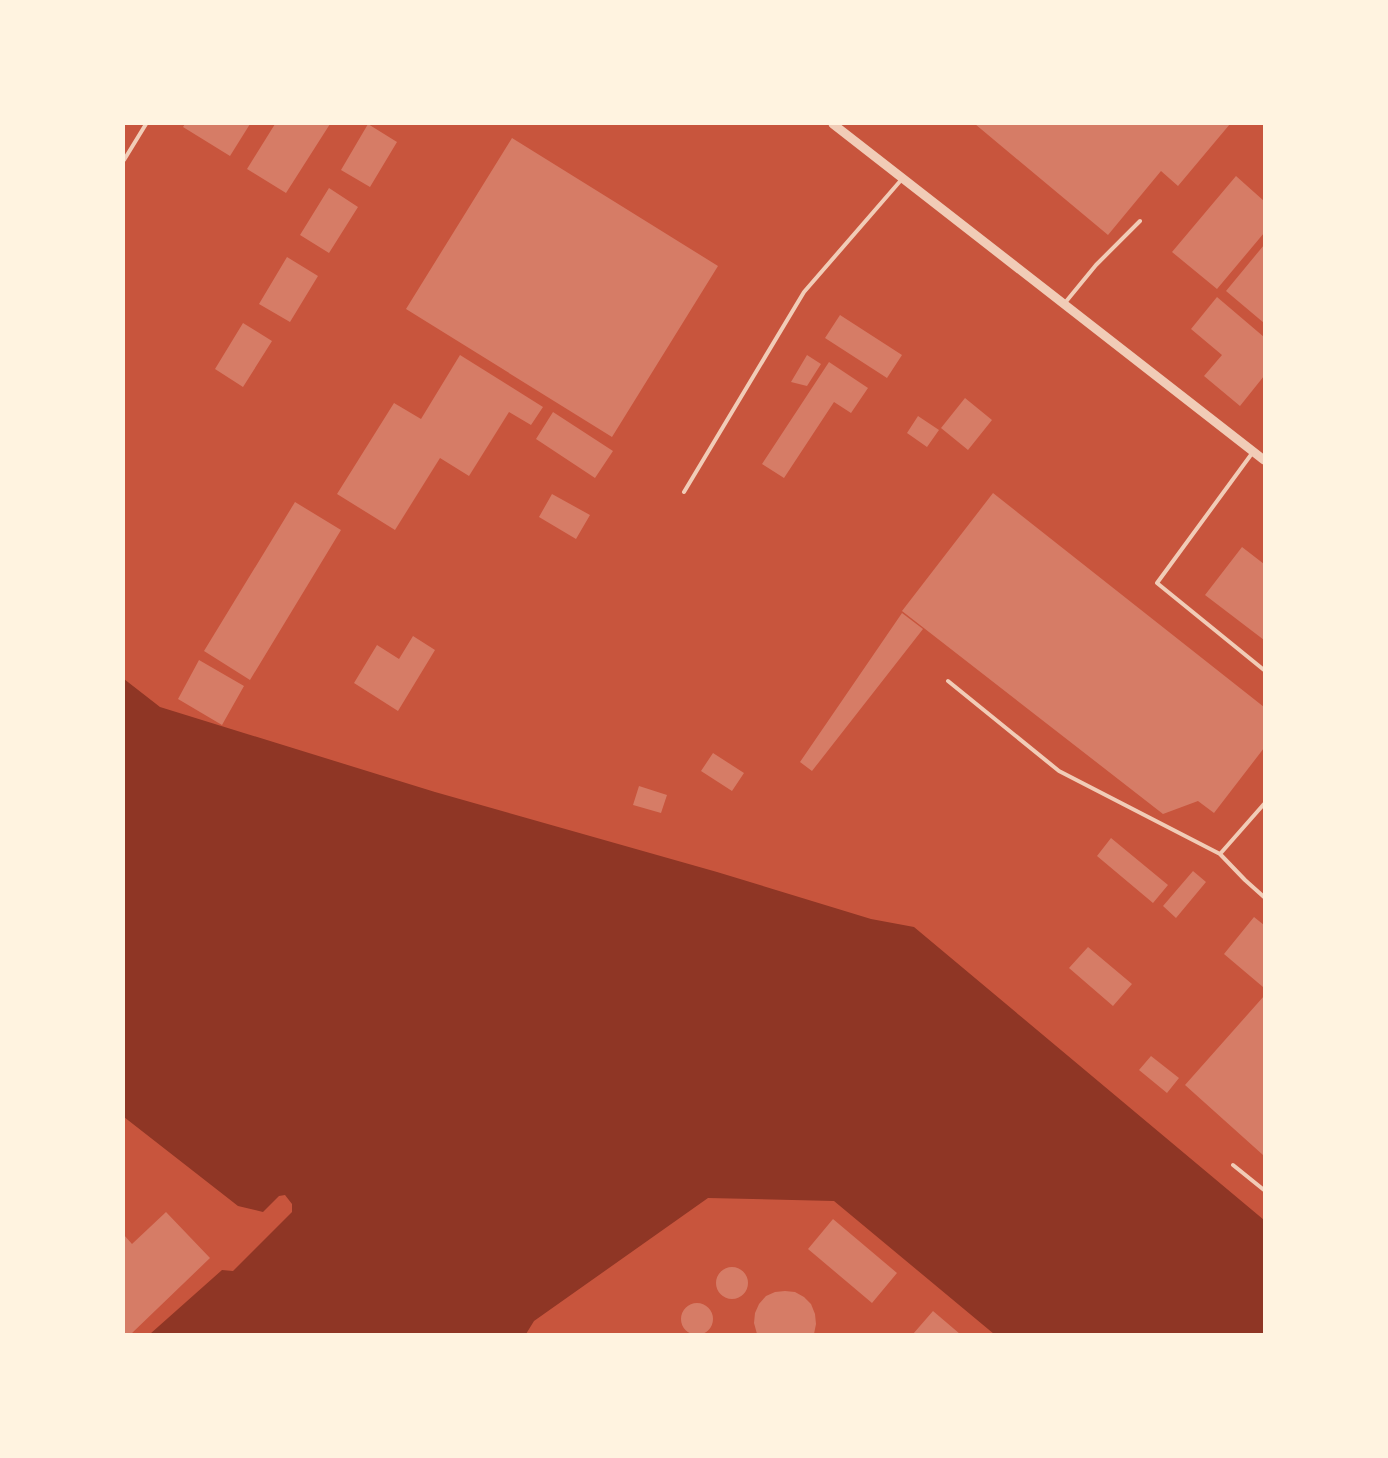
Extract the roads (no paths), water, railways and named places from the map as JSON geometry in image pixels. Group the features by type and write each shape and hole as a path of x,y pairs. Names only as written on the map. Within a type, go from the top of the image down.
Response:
{"street":[{"path":"833,124 1264,460"}],"lane":[{"path":"124,160 146,124"},
{"path":"684,492 804,292 902,179"},
{"path":"1064,304 1096,265 1140,222"},
{"path":"1253,452 1157,583 1264,670"},
{"path":"948,682 1059,771 1220,854 1245,880 1264,896"},
{"path":"1220,854 1264,804"},
{"path":"1233,1164 1264,1190"}]}
